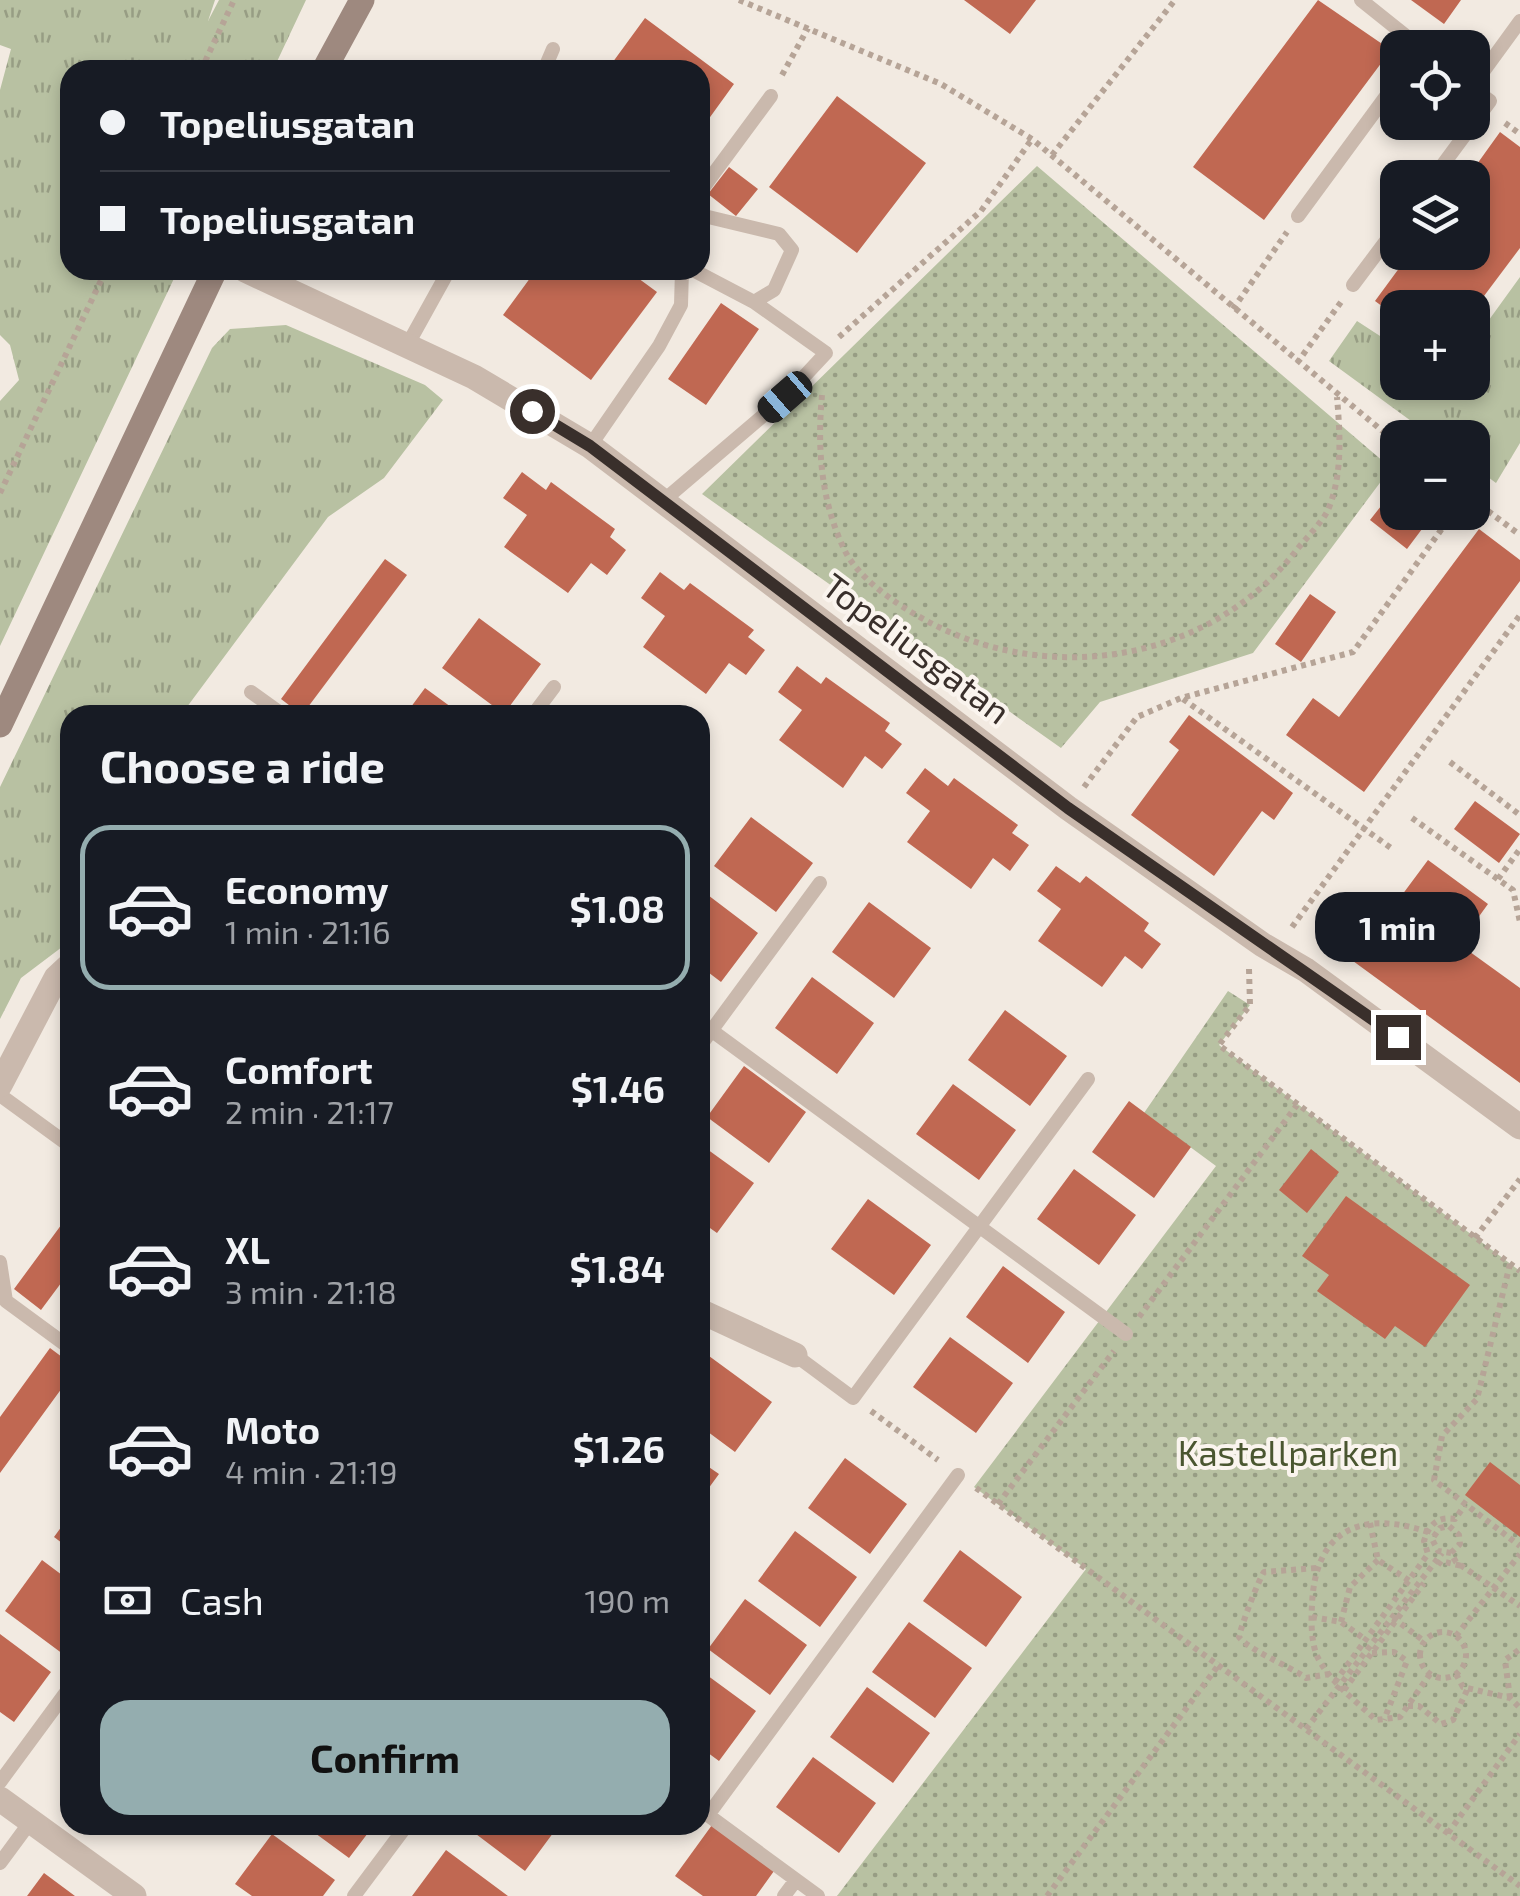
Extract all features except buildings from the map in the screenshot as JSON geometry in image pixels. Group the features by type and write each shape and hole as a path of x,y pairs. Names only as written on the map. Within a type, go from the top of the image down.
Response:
{"street":[{"path":"329,60 362,0"},
{"path":"0,725 211,280"},
{"name":"Topeliusgatan","path":"267,280 408,344 590,446 1068,808 1263,946 1306,970 1520,1127"},
{"path":"0,1085 60,974"},
{"path":"710,1316 795,1355"},
{"path":"0,1798 134,1896"}],"lane":[{"path":"1361,0 1398,30"},
{"path":"1490,63 1520,22"},
{"path":"549,60 554,49"},
{"path":"710,178 771,96"},
{"path":"1298,216 1380,104"},
{"path":"710,217 779,234 792,250 774,290 754,302"},
{"path":"1353,284 1380,249"},
{"path":"664,501 785,397 826,353 754,302 710,279"},
{"path":"408,344 443,280"},
{"path":"590,446 660,346 681,306 682,280"},
{"path":"541,705 554,687"},
{"path":"251,692 269,705"},
{"path":"710,1021 820,884"},
{"path":"710,1029 1126,1334"},
{"path":"795,1355 853,1398 1088,1079"},
{"path":"0,1095 60,1139"},
{"path":"0,1262 6,1301 60,1341"},
{"path":"710,1804 958,1475"},
{"path":"0,1782 60,1701"},
{"path":"710,1816 818,1896"},
{"path":"0,1863 31,1821"},
{"path":"354,1896 399,1835"},
{"path":"784,1896 796,1880"}],"path":[{"path":"206,60 234,0"},
{"path":"740,0 941,84 1032,139 1380,430"},
{"path":"1052,155 1175,0"},
{"path":"771,96 808,28"},
{"path":"1032,139 982,211 851,323 826,353 820,410 822,493 847,554 894,602 951,636 1023,656 1095,658 1158,646 1222,620 1271,582 1327,511 1341,448 1336,397"},
{"path":"1233,308 1298,216"},
{"path":"0,493 101,280"},
{"path":"1297,363 1353,284"},
{"path":"1490,513 1520,535"},
{"path":"1068,808 1137,717 1182,698 1353,652 1441,530"},
{"path":"1520,615 1293,926 1263,946 1249,961 1250,1005 1219,1045 1520,1272"},
{"path":"1182,698 1391,848"},
{"path":"1450,762 1520,815"},
{"path":"1412,818 1513,890 1520,922"},
{"path":"1498,879 1520,849"},
{"path":"998,1504 1296,1105"},
{"path":"1475,1238 1520,1179"},
{"path":"1510,1264 1477,1400 1442,1436 1434,1480 1520,1546"},
{"path":"853,1398 1520,1886"},
{"path":"1454,1528 1467,1506"},
{"path":"1339,1686 1372,1654 1394,1619 1428,1554 1424,1540 1439,1519 1455,1519 1467,1506"},
{"path":"1430,1674 1400,1717 1384,1720 1376,1720 1339,1686 1316,1655 1312,1617 1316,1568 1323,1550 1338,1535 1370,1524 1384,1521 1430,1532 1445,1526 1454,1528"},
{"path":"1370,1524 1378,1560 1413,1583"},
{"path":"1306,1729 1413,1583 1460,1544 1454,1528"},
{"path":"1430,1532 1433,1543 1520,1606"},
{"path":"1456,1636 1520,1554"},
{"path":"1340,1622 1350,1587 1378,1560"},
{"path":"1369,1642 1394,1619 1441,1561 1462,1566"},
{"path":"1316,1568 1264,1572 1257,1582 1255,1601 1240,1637 1246,1646 1287,1663 1306,1678 1328,1674"},
{"path":"1312,1617 1340,1622 1369,1642"},
{"path":"1394,1619 1424,1641"},
{"path":"1436,1632 1456,1636 1466,1658 1456,1674 1446,1678 1430,1674 1420,1655 1424,1641 1436,1632"},
{"path":"1510,1698 1505,1660 1520,1650"},
{"path":"1372,1654 1394,1652 1407,1662 1384,1720"},
{"path":"1047,1896 1220,1663"},
{"path":"1456,1674 1468,1688 1510,1698 1520,1708"},
{"path":"1407,1706 1419,1706 1441,1724 1454,1720 1468,1688"},
{"path":"1448,1833 1520,1734"}],"green space":[{"path":"0,0 215,0 208,21 219,0 306,0 278,60 60,60 60,280 173,280 0,646 0,401 19,380 10,345 0,335 0,90 11,49 0,45"},
{"path":"1037,166 1380,459 1380,483 1253,653 1100,702 1061,748 702,494"},
{"path":"1520,277 1520,443 1496,483 1490,479 1490,420 1410,420 1382,400 1490,400 1490,318"},
{"path":"1357,321 1380,336 1380,398 1329,361"},
{"path":"286,325 425,385 443,400 384,478 328,517 188,705 60,705 60,949 21,978 0,1019 0,787 212,348 230,329"},
{"name":"Kastellparken","path":"1228,991 1250,1005 1219,1045 1520,1271 1520,1896 837,1896 1086,1569 974,1487 1216,1166 1144,1113"}],"route":[{"path":"532,411 590,446 1068,808 1398,1037"}]}
